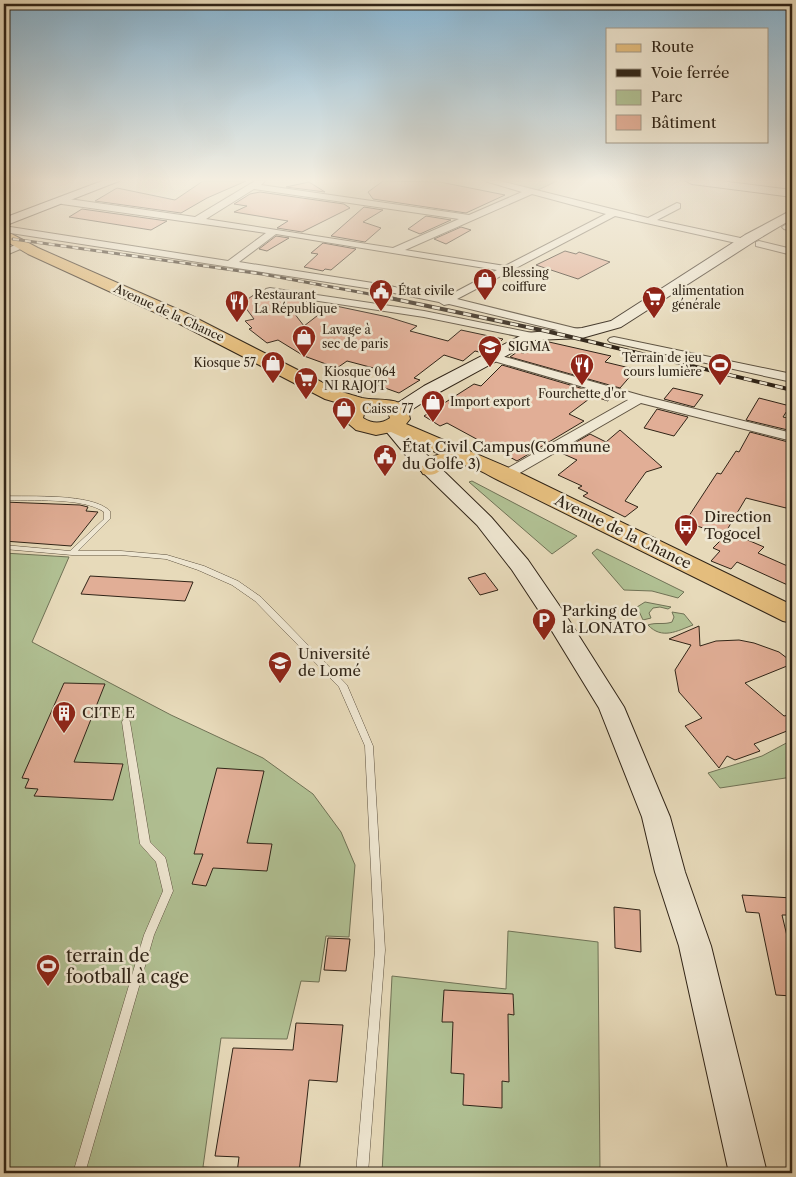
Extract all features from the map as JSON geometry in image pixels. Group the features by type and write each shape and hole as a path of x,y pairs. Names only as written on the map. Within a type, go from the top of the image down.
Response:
{"main road":[{"name":"Avenue de la Chance","path":"7,236 22,245 180,317 332,396 362,404 460,454 792,615"},
{"name":"Avenue de la Chance","path":"332,396 353,414 353,420 358,425 367,428 388,417"},
{"path":"424,462 442,460 460,454"}],"street":[{"path":"49,236 379,287 447,300 582,334 790,373"},
{"path":"230,264 267,236"},
{"path":"306,236 506,269"},
{"path":"396,250 428,236"},
{"path":"424,314 569,236"},
{"path":"721,236 792,252"},
{"path":"270,291 424,314 532,336 582,334 616,324 766,236"},
{"path":"660,312 752,243"},
{"path":"4,253 22,245"},
{"path":"614,340 636,329"},
{"path":"532,336 430,390 388,417 424,462 484,521 520,565 557,619 611,706 656,817 670,872 695,946 748,1173"},
{"path":"491,357 638,400 792,437"},
{"path":"506,475 638,400"}],"lane":[{"path":"4,498 86,502 106,508 108,513 105,522 72,553"},
{"path":"4,547 72,553 121,553 167,558 201,568 235,583 258,599 343,685 369,746 380,950 362,1173"},
{"path":"79,1173 149,935 168,891 161,860 145,844 126,722"}],"green space":[{"path":"472,481 577,536 552,554 469,482"},
{"path":"597,549 684,592 678,598 652,591 624,590 592,553"},
{"path":"4,553 69,557 32,642 171,715 263,758 313,794 341,832 355,865 349,937 326,936 319,982 301,981 287,1039 221,1038 203,1167 233,1169 232,1173 4,1173 4,1109 6,1103 4,1103"},
{"path":"645,602 671,607 668,609 653,608 649,613 651,618 643,620 637,607"},
{"path":"672,612 684,614 693,625 675,632 664,633 653,630 648,625 672,622 674,617"},
{"path":"792,740 792,777 720,788 708,773 762,756"},
{"path":"508,931 598,942 600,1173 382,1173 392,976 506,989"}],"building":[{"path":"276,236 289,238 267,251 259,249"},
{"path":"331,236 372,236 365,242"},
{"path":"441,236 460,236 446,244 434,239"},
{"path":"323,243 356,249 331,270 325,269 323,271 304,267 318,254 311,253"},
{"path":"565,251 576,254 579,252 610,262 578,279 536,265"},
{"path":"258,292 307,301 294,313 304,326 331,305 388,317 417,326 410,331 448,341 461,330 503,339 495,347 483,353 475,351 463,361 444,355 414,378 420,380 399,393 371,383 380,377 376,376 385,371 347,361 337,368 304,356 278,340 267,343 249,329 252,328 245,321 254,319 242,303"},
{"path":"549,342 611,356 605,362 634,369 631,373 633,373 620,388 510,357 517,352 524,353 527,350 530,351 537,345 545,346"},
{"path":"502,365 611,397 608,401 593,396 569,414 584,421 517,461 447,423 440,426 424,416 474,384 481,386"},
{"path":"673,388 703,395 694,407 664,399"},
{"path":"759,398 790,406 783,417 792,419 792,431 746,420"},
{"path":"657,409 688,417 674,436 644,428"},
{"path":"620,430 662,467 646,472 625,501 638,507 625,517 583,496 588,493 578,488 582,486 558,475 577,460 559,452 590,434 606,442"},
{"path":"750,432 792,443 792,493 786,508 746,498 724,535 685,522 717,473 721,474 736,451 739,452"},
{"path":"4,502 80,505 88,507 86,511 98,512 71,546 4,541"},
{"path":"729,532 764,547 758,553 792,568 792,587 737,562 731,569 711,561 720,551 713,548"},
{"path":"485,573 498,590 480,595 468,578"},
{"path":"90,576 193,582 185,601 81,594"},
{"path":"699,626 700,646 716,641 739,640 779,652 792,662 792,664 745,683 784,716 792,714 792,729 754,744 760,751 735,760 727,756 719,768 685,726 702,718 679,692 675,670 691,645 669,639"},
{"name":"CITE E","path":"64,683 105,684 74,762 123,764 113,800 34,796 38,789 25,788 29,779 22,778"},
{"path":"217,768 264,771 247,843 272,844 267,871 213,868 206,886 192,884 203,854 194,854"},
{"path":"742,895 792,898 792,915 782,915 792,957 792,996 776,995 759,913 746,912"},
{"path":"614,907 640,910 641,952 615,948"},
{"path":"328,938 350,939 346,971 324,970"},
{"path":"444,990 513,994 514,1015 508,1014 509,1082 502,1081 502,1108 463,1105 464,1074 451,1073 453,1022 442,1022"},
{"path":"296,1023 343,1025 337,1082 309,1080 299,1173 237,1173 239,1157 215,1156 233,1048 293,1050"}],"railway":[{"path":"13,239 262,274 391,298"},
{"path":"385,297 546,331 792,390"}],"place":[{"name":"Blessing coiffure","path":"485,301"},
{"name":"État civile","path":"381,312"},
{"name":"alimentation générale","path":"654,319"},
{"name":"Restaurant La République","path":"237,323"},
{"name":"Lavage à sec de paris","path":"304,358"},
{"name":"SIGMA","path":"490,368"},
{"name":"Kiosque 57","path":"273,384"},
{"name":"Fourchette d'or","path":"582,386"},
{"name":"Terrain de jeu cours lumière","path":"720,386"},
{"name":"Kiosque 064 NI RAJOJT","path":"306,400"},
{"name":"Import export","path":"433,423"},
{"name":"Caisse 77","path":"344,430"},
{"name":"État Civil Campus(Commune du Golfe 3)","path":"385,477"},
{"name":"Direction Togocel","path":"686,547"},
{"name":"Parking de la LONATO","path":"544,641"},
{"name":"Université de Lomé","path":"280,684"},
{"name":"CITE E","path":"64,734"},
{"name":"terrain de football à cage","path":"48,987"}]}
